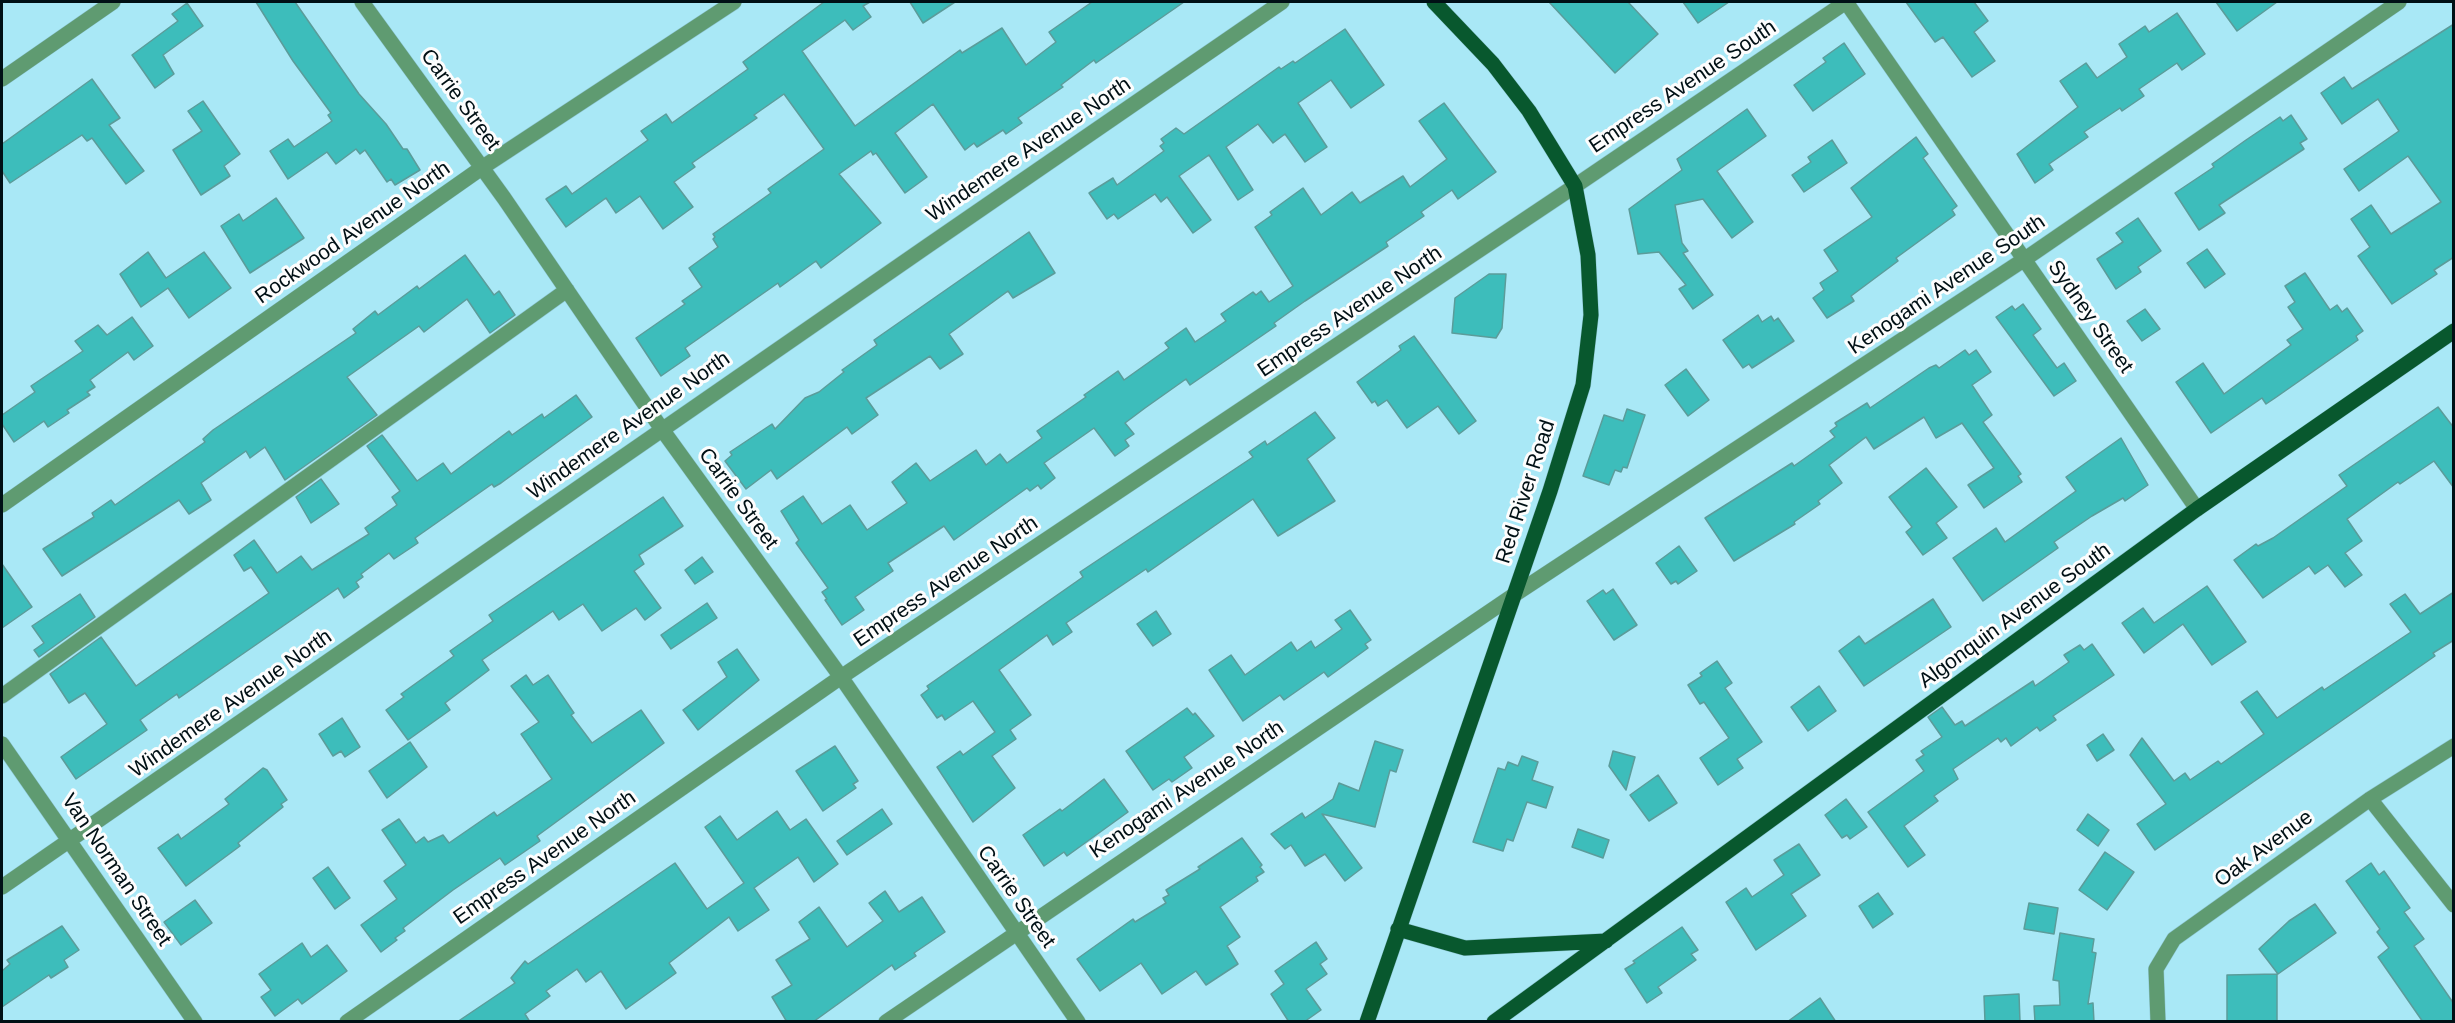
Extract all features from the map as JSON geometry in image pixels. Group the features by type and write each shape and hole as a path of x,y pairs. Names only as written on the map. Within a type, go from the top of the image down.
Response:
{"main road":[{"name":"Red River Road","path":"1367,1022 1514,595 1583,385 1591,315 1588,255 1575,186 1529,111 1500,73 1434,2"},
{"name":"Algonquin Avenue South","path":"1494,1022 2197,509 2454,331"},
{"path":"1398,929 1466,948 1606,941"}],"street":[{"path":"2,79 112,2"},
{"name":"Carrie Street","path":"362,2 483,167 661,428 841,677 1078,1022"},
{"name":"Rockwood Avenue North","path":"2,505 483,167 734,2"},
{"name":"Windemere Avenue North","path":"2,886 69,842 661,428 1282,2"},
{"name":"Empress Avenue South","path":"1575,186 1846,2"},
{"name":"Sydney Street","path":"1846,2 2197,509"},
{"name":"Kenogami Avenue South","path":"1514,595 2025,259 2399,2"},
{"name":"Empress Avenue North","path":"347,1022 841,677 1575,186"},
{"path":"2,696 567,290"},
{"name":"Kenogami Avenue North","path":"886,1022 1014,932 1514,595"},
{"name":"Van Norman Street","path":"2,744 195,1022"},
{"name":"Oak Avenue","path":"2158,1022 2156,969 2174,939 2370,799 2454,746"},
{"path":"2370,799 2454,905"}],"building":[{"path":"256,2 295,2 359,94 386,124 403,149 407,149 420,170 395,185 391,179 387,182 365,150 360,154 356,149 336,164 327,152 288,179 270,151 288,139 294,147 332,121 328,115 331,113 293,61"},
{"path":"824,2 870,2 863,6 871,17 853,30 845,20 802,51 855,126 960,50 962,53 1002,28 1026,65 1056,42 1049,32 1092,2 1184,2 1096,63 1094,60 1061,85 1063,87 1018,118 1022,123 1006,134 1003,130 977,147 974,143 965,150 933,104 895,133 927,177 905,193 876,153 873,155 871,151 839,174 881,223 821,268 816,261 780,287 778,283 685,348 690,356 661,376 636,338 685,304 682,301 702,287 689,268 718,247 713,234 771,193 768,189 824,149 784,94 754,115 757,118 692,163 695,167 674,182 693,207 663,229 640,196 616,213 606,198 566,227 546,199 566,186 572,194 648,140 641,131 666,114 672,123 748,69 743,62"},
{"path":"910,2 955,2 923,23"},
{"path":"1549,2 1628,2 1658,34 1615,73"},
{"path":"1683,2 1729,2 1698,23"},
{"path":"1906,2 1974,2 1988,21 1974,32 1995,61 1972,77 1943,37 1935,42"},
{"path":"2216,2 2277,2 2237,31"},
{"path":"187,3 203,26 163,55 174,74 155,88 132,55 178,21 172,14"},
{"path":"2177,13 2205,54 2182,70 2177,63 2139,89 2144,96 2122,111 2120,108 2084,132 2088,137 2049,164 2053,170 2035,183 2017,154 2078,107 2060,81 2086,63 2097,78 2127,57 2119,44 2145,26 2149,32"},
{"path":"2454,24 2454,257 2434,270 2437,274 2392,304 2358,256 2370,247 2351,219 2371,205 2391,234 2441,202 2408,156 2359,191 2344,169 2399,131 2378,99 2342,124 2321,93 2344,77 2352,89"},
{"path":"1345,29 1384,85 1351,108 1331,80 1298,103 1327,147 1305,162 1285,134 1273,143 1258,124 1226,147 1253,190 1238,200 1209,155 1179,176 1211,220 1193,233 1167,197 1161,202 1155,194 1118,219 1114,214 1107,219 1089,193 1113,178 1117,185 1164,151 1160,146 1164,143 1161,139 1176,128 1184,134 1279,67 1281,69 1293,61 1295,63"},
{"path":"1844,43 1865,74 1813,111 1794,85 1826,62 1823,58"},
{"path":"92,79 120,118 109,125 144,171 126,184 92,138 87,141 82,135 10,183 2,171 2,144"},
{"path":"203,101 240,154 224,166 230,176 201,195 173,150 202,131 188,111"},
{"path":"1444,103 1496,172 1458,199 1452,190 1421,212 1424,216 1386,242 1388,246 1274,323 1276,326 1190,385 1186,379 1145,408 1125,423 1134,434 1125,440 1129,446 1115,456 1094,428 1044,463 1055,478 1041,489 1038,485 1030,491 1027,488 954,540 944,526 888,563 893,571 855,597 864,610 842,625 825,600 827,599 822,592 828,588 796,543 799,540 781,511 803,496 822,524 850,505 867,530 907,503 892,482 916,463 930,481 976,450 986,465 1000,454 1007,463 1042,438 1037,431 1086,397 1084,395 1118,371 1124,380 1169,348 1165,343 1186,328 1195,342 1226,321 1221,314 1253,292 1256,295 1261,291 1269,302 1293,286 1255,227 1272,215 1270,212 1303,188 1321,215 1352,192 1360,203 1403,176 1410,187 1447,159 1419,121"},
{"path":"1747,109 1766,136 1717,171 1753,222 1732,238 1703,199 1675,205 1682,243 1688,251 1683,253 1713,295 1693,309 1679,289 1686,285 1659,252 1638,254 1629,209 1682,170 1677,159"},
{"path":"2291,115 2307,139 2300,143 2304,149 2219,205 2225,213 2199,230 2175,193 2214,167 2212,164 2280,117 2283,121"},
{"path":"1916,137 1928,154 1923,158 1957,206 1952,210 1955,215 1896,258 1898,261 1851,296 1854,301 1827,318 1813,298 1824,290 1820,283 1838,271 1824,250 1872,217 1851,188"},
{"path":"1832,140 1847,163 1804,192 1792,175 1811,162 1808,157"},
{"path":"276,198 304,238 250,273 221,226 239,214 243,221"},
{"path":"2138,218 2161,251 2138,267 2141,272 2116,289 2097,259 2123,242 2116,233"},
{"path":"1029,232 1055,273 1013,298 1008,291 949,334 963,354 940,369 930,356 866,398 878,415 852,434 847,427 777,479 771,470 746,489 725,461 732,455 730,452 772,424 775,429 805,398 819,392 844,372 842,370 877,345 874,340"},
{"path":"2207,249 2225,274 2205,288 2187,263"},
{"path":"148,252 166,278 204,252 231,288 189,318 168,288 141,307 120,274"},
{"path":"465,255 494,295 499,291 515,315 490,333 467,299 424,332 419,326 347,377 377,415 285,480 265,447 250,458 246,451 201,483 211,500 189,514 179,500 62,576 43,549 94,517 92,513 111,500 115,505 205,442 203,439 213,430 356,333 353,329 375,311 378,315 417,286 419,289"},
{"path":"2305,273 2330,310 2337,305 2342,312 2347,308 2363,331 2356,336 2358,340 2266,404 2262,398 2211,433 2176,382 2203,363 2224,394 2291,345 2287,340 2303,329 2288,307 2295,302 2285,286"},
{"path":"1489,274 1506,274 1502,328 1496,338 1452,333 1455,298"},
{"path":"2023,304 2041,329 2033,335 2057,368 2064,363 2076,381 2054,396 1996,317 2012,306 2015,310"},
{"path":"2145,309 2160,329 2142,341 2127,321"},
{"path":"1758,315 1762,322 1771,316 1774,321 1778,318 1794,341 1752,368 1749,364 1743,368 1723,340"},
{"path":"132,317 153,346 134,360 128,352 90,380 95,387 87,392 90,395 67,410 69,413 48,427 44,421 14,442 2,424 2,415 35,392 31,386 83,351 75,341 98,325 107,335"},
{"path":"1414,336 1476,421 1459,434 1438,406 1407,428 1387,400 1378,406 1375,401 1372,403 1357,382 1401,350 1399,346"},
{"path":"1965,350 1969,355 1976,350 1991,372 1972,385 1992,415 1983,422 2021,474 2018,476 2022,482 1984,508 1968,485 1994,468 1962,423 1936,438 1924,417 1874,449 1866,437 1829,465 1842,483 1818,501 1820,504 1794,522 1795,524 1734,561 1705,518 1792,463 1794,466 1835,437 1830,431 1837,426 1835,423 1867,403 1870,408 1929,368 1936,365 1939,368"},
{"path":"1686,369 1709,400 1688,416 1665,385"},
{"path":"576,395 592,417 501,483 494,487 492,484 415,538 418,543 394,559 389,553 361,574 363,577 356,582 359,587 344,598 338,588 179,698 177,694 140,720 147,730 76,779 61,757 107,724 85,693 69,703 50,674 101,637 136,686 269,593 251,567 244,571 234,555 254,540 277,573 301,556 312,570 369,534 365,528 397,505 392,497 400,491 367,446 382,435 417,481 443,463 451,474 509,431 512,435 542,414 544,418"},
{"path":"2438,407 2454,428 2454,488 2434,461 2400,484 2398,482 2347,519 2362,541 2345,553 2362,575 2345,587 2328,565 2315,574 2309,566 2263,598 2234,560 2256,544 2258,546 2273,538 2347,486 2339,475"},
{"path":"1627,409 1645,415 1627,468 1623,467 1621,472 1615,470 1609,485 1583,476 1604,415 1623,421"},
{"path":"1315,412 1335,438 1307,459 1335,501 1278,536 1253,499 1148,572 1146,569 1066,623 1072,632 1053,645 1047,635 999,670 1031,715 1010,730 1016,739 992,756 1015,788 973,822 937,767 960,751 963,755 995,732 973,701 945,720 942,715 937,718 921,695 929,689 927,686 1083,577 1080,572 1253,457 1249,452 1265,441 1267,445"},
{"path":"2121,438 2148,485 2125,501 2123,498 2092,516 2054,542 2058,548 1983,601 1953,558 1996,528 2005,542 2076,491 2066,477"},
{"path":"1926,468 1957,507 1936,523 1947,538 1923,555 1906,532 1912,527 1889,497"},
{"path":"321,479 339,504 311,523 296,497"},
{"path":"663,497 683,526 639,555 644,564 634,571 661,608 645,620 636,608 602,631 583,604 559,620 553,611 482,660 489,670 445,703 450,710 408,740 386,710 404,697 401,694 454,656 450,651 493,621 489,615"},
{"path":"1679,546 1697,571 1678,584 1676,581 1671,584 1656,563"},
{"path":"702,557 713,572 695,584 685,570"},
{"path":"2,564 32,607 2,628"},
{"path":"2207,586 2246,642 2212,665 2183,624 2144,653 2122,623 2143,608 2154,623"},
{"path":"1613,589 1637,625 1614,640 1587,601 1603,590 1606,594"},
{"path":"2454,592 2454,640 2433,653 2435,656 2155,850 2137,824 2166,804 2130,755 2142,738 2174,781 2185,773 2190,780 2218,761 2221,764 2264,734 2241,702 2257,691 2277,718 2322,687 2324,690 2411,632 2390,604 2405,594 2420,614"},
{"path":"80,594 95,617 39,657 34,650 44,643 32,626"},
{"path":"1933,599 1951,627 1864,686 1839,651 1859,636 1865,644"},
{"path":"707,603 717,618 671,649 661,635"},
{"path":"1350,610 1371,640 1365,644 1368,648 1328,677 1324,672 1284,700 1280,695 1243,721 1209,670 1231,655 1245,675 1291,642 1297,651 1311,641 1315,648 1342,629 1335,620"},
{"path":"1156,611 1171,634 1153,646 1137,624"},
{"path":"2092,644 2114,675 2053,716 2056,720 2040,731 2037,727 2011,746 2006,738 2001,742 1998,738 1953,769 1958,779 1934,796 1938,801 1904,826 1925,855 1908,867 1868,812 1924,771 1916,760 1924,755 1921,751 1942,737 1928,717 1942,707 1955,725 1962,721 1965,726 2033,681 2035,686 2069,662 2064,655 2080,645 2084,650"},
{"path":"737,649 759,680 698,730 683,710 727,677 718,662"},
{"path":"1717,661 1732,683 1725,688 1762,742 1737,759 1743,768 1718,785 1700,758 1729,738 1704,702 1700,704 1688,685 1702,676 1700,673"},
{"path":"526,675 533,685 548,675 574,713 571,715 592,743 641,710 664,743 537,836 540,841 505,865 500,858 453,890 403,928 405,931 395,938 397,940 381,952 361,925 397,899 384,881 406,865 382,830 399,819 416,843 424,837 428,842 443,835 449,843 494,812 497,816 552,779 521,734 539,722 511,686"},
{"path":"1819,686 1836,711 1808,731 1791,707"},
{"path":"1187,708 1193,715 1195,713 1214,736 1184,757 1192,768 1172,782 1169,779 1153,790 1126,751"},
{"path":"342,718 360,747 345,757 341,751 333,756 319,734"},
{"path":"2103,734 2114,750 2097,761 2087,745"},
{"path":"1375,741 1403,750 1396,772 1390,770 1375,827 1322,814 1362,868 1345,881 1325,854 1305,866 1291,845 1285,849 1271,834 1302,813 1305,818 1333,799 1339,783 1359,791"},
{"path":"410,742 427,767 387,798 369,771"},
{"path":"835,746 858,781 853,784 856,788 823,811 796,771"},
{"path":"1613,751 1635,757 1626,790 1609,766"},
{"path":"1522,756 1538,762 1532,780 1553,787 1546,808 1527,802 1513,841 1507,839 1503,851 1473,842 1498,768 1505,770 1508,762 1518,766"},
{"path":"263,768 267,770 287,800 281,804 283,807 238,843 240,846 186,886 158,848 178,834 181,839 229,804 225,799"},
{"path":"1658,775 1677,803 1649,821 1630,795"},
{"path":"1104,779 1128,812 1067,856 1064,852 1044,866 1023,835 1060,809 1062,811"},
{"path":"1846,799 1867,827 1850,839 1847,835 1842,838 1825,815"},
{"path":"882,809 892,824 847,855 837,841"},
{"path":"777,811 790,830 806,819 838,864 814,882 798,857 754,888 769,910 738,931 729,917 669,963 676,973 626,1009 601,971 586,982 577,969 546,991 550,996 525,1014 530,1022 457,1022 515,983 511,978 525,961 528,964 675,863 707,909 744,883 705,827 720,816 737,840"},
{"path":"2088,814 2109,830 2098,846 2077,830"},
{"path":"1578,829 1609,840 1603,858 1572,847"},
{"path":"1242,838 1262,865 1260,867 1264,872 1256,877 1258,881 1220,907 1240,937 1227,946 1238,964 1206,985 1196,971 1162,994 1141,963 1100,991 1077,959 1133,919 1135,922 1166,903 1163,898 1169,895 1166,890 1200,869 1198,867"},
{"path":"1799,844 1820,875 1791,894 1806,916 1756,950 1726,902 1746,888 1752,897 1784,875 1774,860"},
{"path":"2105,852 2134,872 2107,910 2079,890"},
{"path":"2371,863 2379,875 2384,871 2410,908 2404,912 2424,939 2414,946 2454,1004 2454,1022 2423,1022 2378,957 2389,948 2377,932 2380,929 2346,881"},
{"path":"328,867 350,898 335,909 313,878"},
{"path":"885,891 899,912 922,897 945,932 914,953 916,956 895,970 892,965 813,1022 787,1022 772,997 792,985 776,960 810,939 799,922 819,907 847,947 883,921 869,903"},
{"path":"1878,893 1893,914 1873,928 1859,906"},
{"path":"195,900 212,923 181,945 164,922"},
{"path":"2029,903 2058,908 2054,934 2024,929"},
{"path":"2315,904 2336,933 2278,974 2259,949 2289,921"},
{"path":"62,926 79,950 64,960 68,967 51,978 49,975 2,1007 2,971 10,964 7,960"},
{"path":"1682,927 1698,950 1691,954 1696,960 1658,987 1662,993 1647,1003 1625,969"},
{"path":"2060,933 2094,939 2092,952 2096,953 2088,1004 2093,1003 2094,1022 2035,1022 2034,1006 2060,1005 2059,981 2053,980"},
{"path":"1316,942 1327,959 1320,964 1327,974 1306,989 1321,1010 1304,1022 1289,1022 1271,994 1284,984 1275,971"},
{"path":"302,943 311,957 327,945 347,971 302,1004 298,999 275,1016 261,997 271,990 259,974"},
{"path":"2277,974 2277,1022 2227,1022 2227,975"},
{"path":"2019,994 2020,1022 1985,1022 1984,996"},
{"path":"1820,998 1836,1022 1787,1022"}]}
